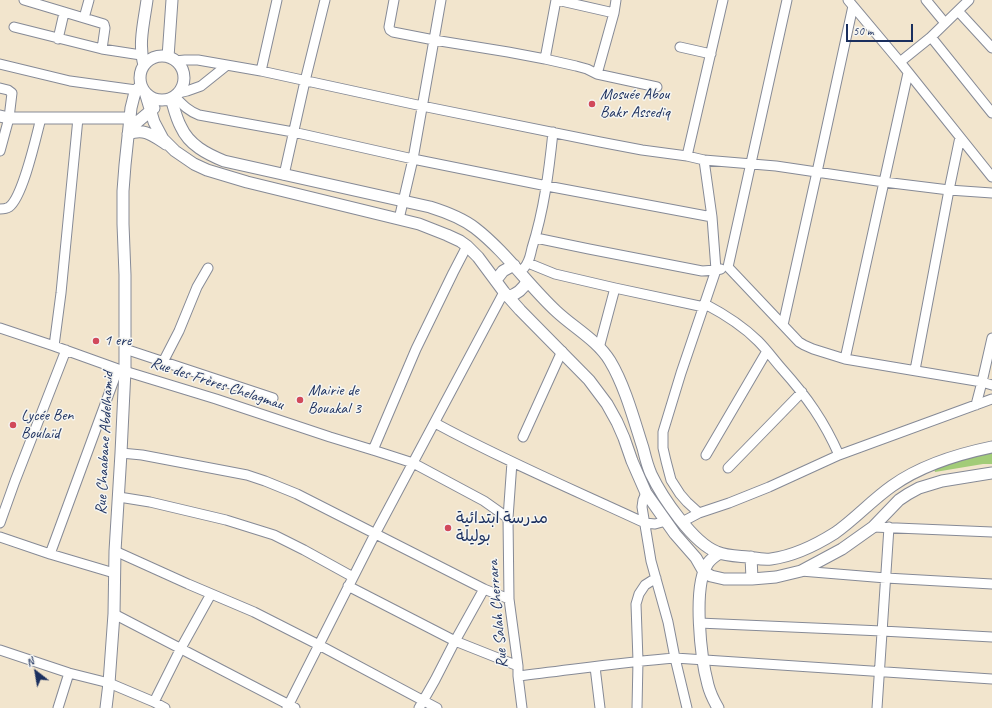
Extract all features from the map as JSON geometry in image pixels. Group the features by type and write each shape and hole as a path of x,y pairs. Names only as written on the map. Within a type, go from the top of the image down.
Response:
{"main road":[{"path":"147,0 142,39 143,60 140,79 141,89 159,131 169,145 183,157 207,170 248,182 419,224 447,235 467,246 478,257 506,294 589,380 607,404 617,422 646,493 675,534 696,558 704,572 711,576 738,580 776,578 801,571 842,549 873,526 898,500 919,488 942,481 992,473"},
{"path":"172,0 172,59"},
{"path":"128,132 150,112 172,97 182,85 183,76 181,68 172,59 159,56 143,60"},
{"path":"141,89 156,100 172,97"},
{"name":"Rue Chaabane Abdelhamid","path":"106,708 114,614 115,551 122,453 122,370 125,349 123,224 124,165 134,96 141,89"},
{"path":"172,97 181,129 191,142 208,154 224,162 447,212 474,228 489,240 540,296 600,348 609,360 622,387 651,473 668,504 699,541 710,549 720,553 769,559 812,546 835,532 893,486 922,468 941,460 992,447"},
{"path":"4,117 130,118"},
{"path":"128,132 144,132 169,145"},
{"path":"496,280 503,271 517,269"},
{"path":"506,294 514,295 520,291 527,281"},
{"path":"718,708 708,686 703,660 699,623 699,591 704,572 708,564 720,553"},
{"path":"751,557 752,579"}],"street":[{"path":"24,0 64,13 100,22 105,25 102,49"},
{"path":"84,18 89,0"},
{"path":"261,71 277,0"},
{"path":"284,175 325,0"},
{"path":"394,0 389,21 390,30 393,32 545,59 587,69 597,74 657,88"},
{"path":"399,219 413,159 441,0"},
{"path":"545,59 556,0 614,13"},
{"path":"597,74 614,13 616,0"},
{"path":"687,156 723,0"},
{"path":"728,268 786,0"},
{"path":"926,0 946,23"},
{"path":"900,62 931,37 969,0"},
{"path":"850,3 900,62 992,178"},
{"path":"783,325 817,172 850,3"},
{"path":"958,11 992,48"},
{"path":"58,39 64,13"},
{"path":"14,27 143,60"},
{"path":"931,37 992,113"},
{"path":"680,47 711,54"},
{"path":"172,59 198,60 261,71 422,106 642,150 687,156 704,160 776,166 884,182 949,190 992,193"},
{"path":"0,64 70,81 141,89"},
{"path":"172,97 201,86 226,66"},
{"path":"845,359 908,74"},
{"path":"0,88 12,92 4,117 0,151"},
{"path":"172,97 191,112 199,115 293,132 413,159 547,186 712,217"},
{"path":"0,209 10,207 22,188 41,118"},
{"path":"54,346 61,293 78,118"},
{"path":"517,269 528,263 536,238 547,186 553,132"},
{"path":"915,370 960,137"},
{"path":"699,513 680,494 671,480 663,448 663,432 716,270 712,217 704,160"},
{"path":"536,238 702,271 728,268"},
{"path":"373,450 416,349 467,246"},
{"path":"528,263 555,274 705,306 716,310 758,341 802,392 824,424 839,455"},
{"path":"163,362 179,331 197,287 208,268"},
{"path":"728,268 799,342 813,349 845,359 915,370 992,385"},
{"path":"600,348 615,288"},
{"path":"114,614 181,648 290,707 353,576 477,341 506,294"},
{"name":"Rue des Frères Chelagmau","path":"0,328 122,370 216,398 330,437 413,463 484,501 508,518"},
{"path":"976,405 992,338"},
{"path":"125,349 274,398"},
{"path":"0,523 66,350"},
{"path":"523,437 562,351"},
{"path":"706,455 767,351"},
{"path":"50,554 122,370"},
{"path":"728,468 802,392"},
{"path":"682,522 699,513 769,487 839,455 992,399"},
{"path":"435,423 470,442 571,488 645,524 655,524 666,521"},
{"path":"122,453 142,455 247,475 286,489 484,589 509,599"},
{"name":"Rue Salah Cherrara","path":"512,462 508,518 509,599 522,708"},
{"path":"646,493 642,507 651,561 668,622 687,708"},
{"path":"119,497 150,502 219,519 274,535 353,576"},
{"path":"873,526 992,532"},
{"path":"877,708 889,527"},
{"path":"0,537 114,573"},
{"path":"115,551 254,612 319,645 421,705 436,708"},
{"path":"801,571 886,578 992,584"},
{"path":"637,708 638,661 636,604 639,594 645,585 656,578"},
{"path":"348,586 455,641 518,666"},
{"path":"421,705 484,589"},
{"path":"154,702 181,648 211,594"},
{"path":"699,623 882,630 992,637"},
{"path":"0,650 69,674 109,683 165,708"},
{"path":"518,676 638,661 675,658 992,679"},
{"path":"595,667 600,708"},
{"path":"58,708 69,674"}],"green space":[{"path":"992,449 992,464 983,464 935,472 933,465"}],"place":[{"name":"Mosuée Abou Bakr Assediq","path":"592,104"},
{"name":"1 ere","path":"96,341"},
{"name":"Mairie de Bouakal 3","path":"300,400"},
{"name":"Lycée Ben Boulaïd","path":"13,425"},
{"name":"مدرسة ابتدائية بوليلة","path":"448,528"}]}
